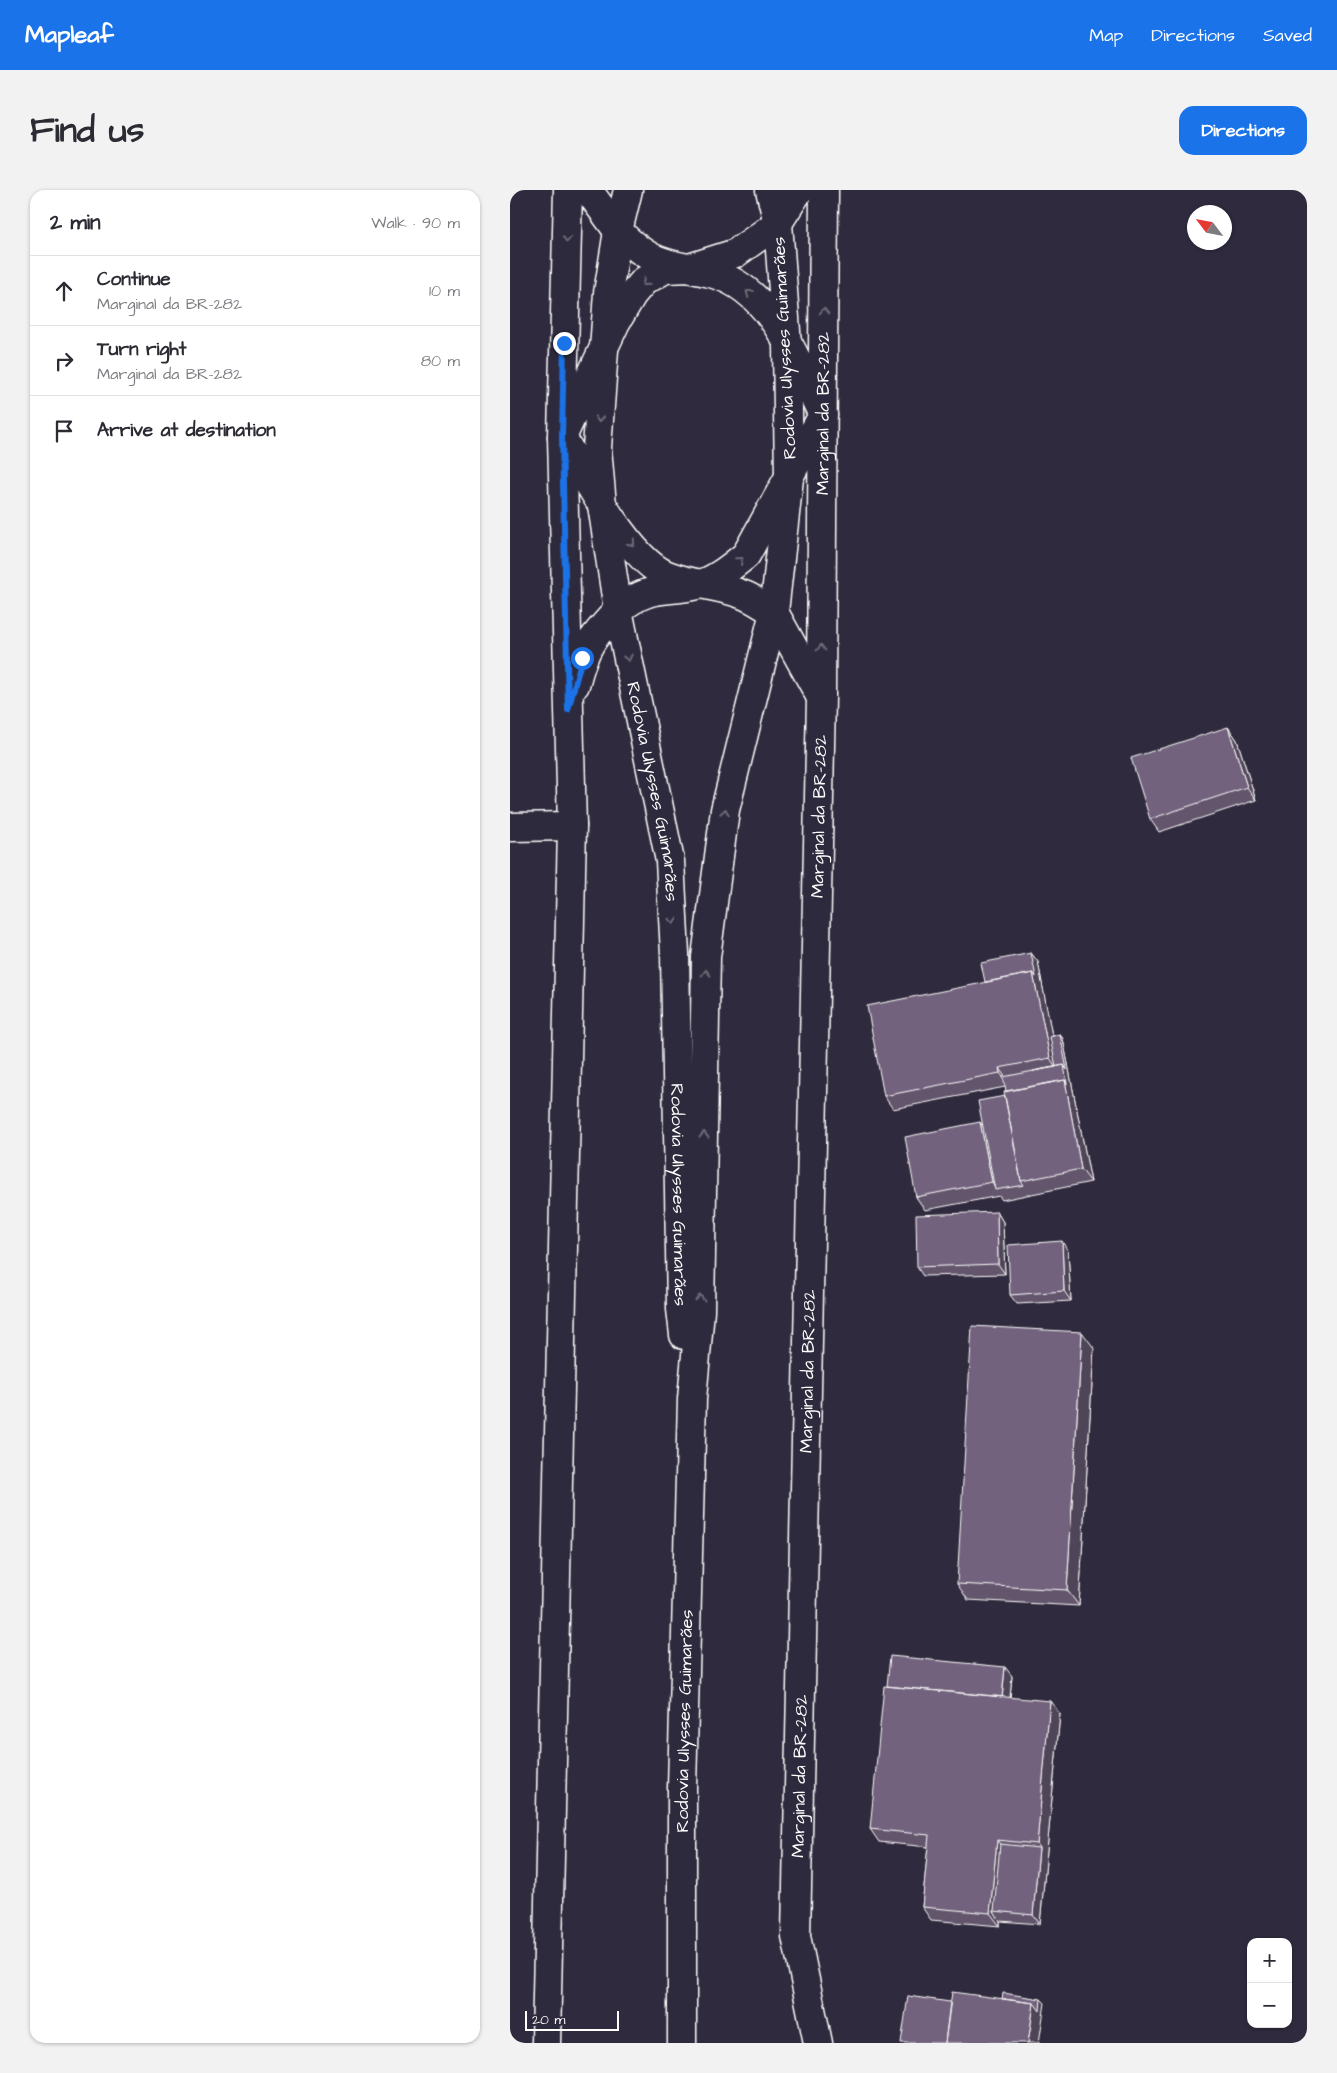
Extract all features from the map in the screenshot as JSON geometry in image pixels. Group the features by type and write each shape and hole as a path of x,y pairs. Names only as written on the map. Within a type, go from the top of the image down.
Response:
{"main road":[{"path":"546,2043 572,826 562,437 568,190"},
{"path":"568,710 585,651 592,637 618,610 634,598 654,590 699,585 727,571 746,555 790,478 823,414 776,322 760,301 731,281 715,274 651,258 618,231 588,190"},
{"name":"Rodovia Ulysses Guimarães","path":"628,190 618,231 608,292 602,353 597,448 602,505 618,610 670,861 675,954 681,1310 692,1399"},
{"name":"Rodovia Ulysses Guimarães","path":"682,2043 682,1788 692,1399 700,1311 706,957 725,810 774,612 790,478 787,345 778,224 770,190"},
{"path":"562,437 616,322 632,295 644,281 665,269 689,268 736,253 778,224 799,190"},
{"name":"Marginal da BR-282","path":"818,2043 796,1936 821,697 824,190"},
{"path":"562,437 602,505 644,558 665,574 699,585 722,588 745,596 774,612 821,697"},
{"path":"510,828 572,826"}],"building":[{"path":"1228,727 1247,787 1150,819 1131,758"},
{"path":"1031,953 1036,977 1033,973 985,982 981,963"},
{"path":"1033,973 1050,1058 999,1068 1000,1073 884,1096 867,1006"},
{"path":"1060,1034 1067,1070 1064,1065 1056,1067 1050,1037"},
{"path":"1064,1065 1067,1084 1065,1080 1006,1091 1003,1077"},
{"path":"1065,1080 1081,1169 1021,1181 1004,1092"},
{"path":"1005,1096 1021,1181 1024,1185 995,1190 978,1101"},
{"path":"980,1122 992,1182 916,1197 905,1137"},
{"path":"997,1212 998,1264 917,1267 916,1215"},
{"path":"1062,1241 1064,1291 1010,1295 1008,1245"},
{"path":"972,1326 1082,1332 1067,1590 957,1584"},
{"path":"890,1656 1005,1667 1002,1697 887,1686"},
{"path":"884,1686 1050,1701 1037,1844 997,1840 990,1913 922,1907 929,1835 870,1829"},
{"path":"1000,1844 1039,1848 1033,1915 994,1911"},
{"path":"952,1992 1034,2003 1028,2043 945,2043"},
{"path":"1003,1993 1041,1999 1040,2011 1034,2003 1002,1999"},
{"path":"908,1996 950,2002 945,2043 901,2043"}],"route":[{"path":"564,343 562,437 568,710 582,658"}]}
